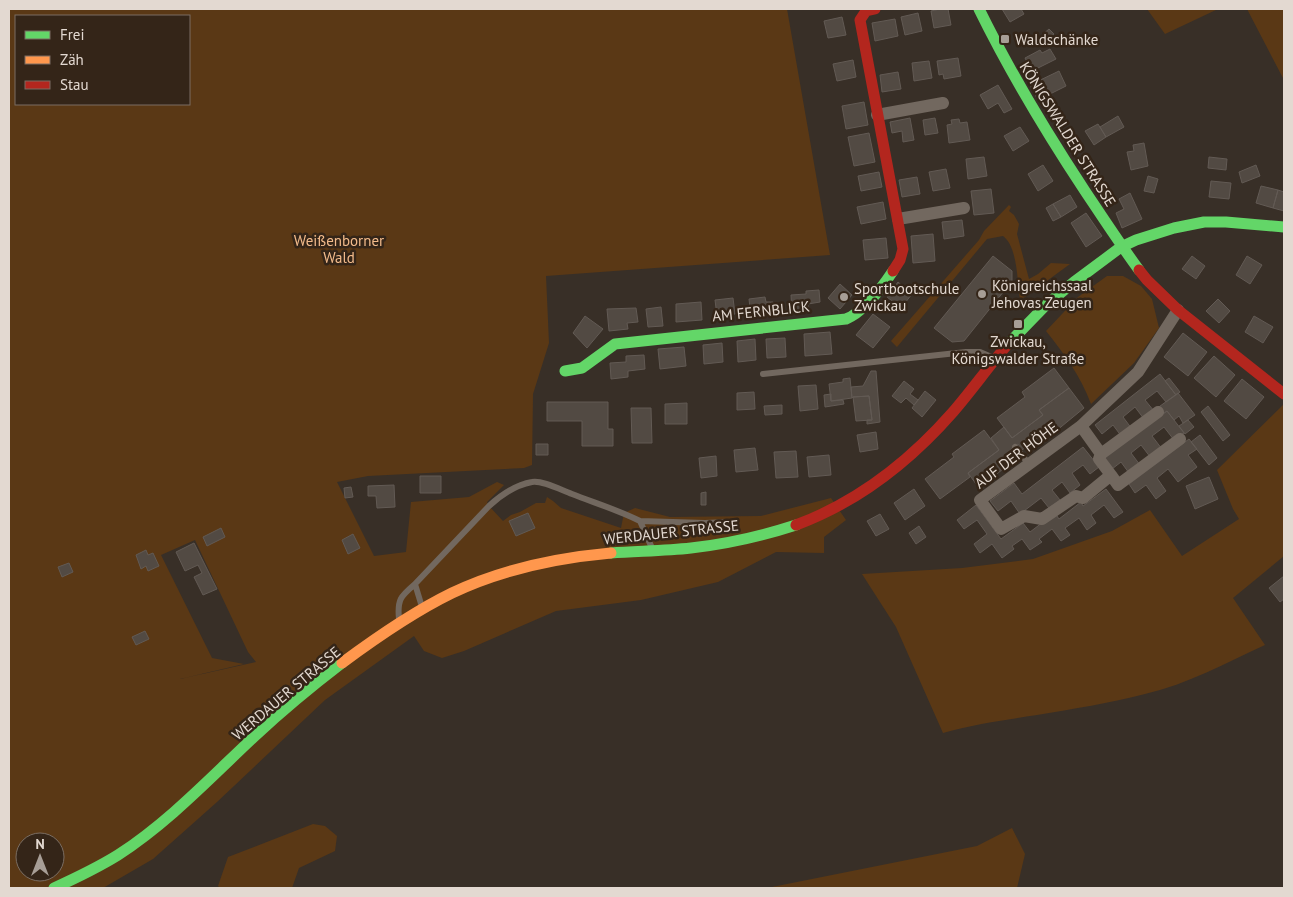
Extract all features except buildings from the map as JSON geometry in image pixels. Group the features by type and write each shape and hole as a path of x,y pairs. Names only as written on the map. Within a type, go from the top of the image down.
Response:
{"main road":[{"name":"AM FERNBLICK","path":"565,370 582,368 615,344 850,317 885,282 900,260 903,248 860,20 866,11 875,9"},
{"name":"KÖNIGSWALDER STRASSE","path":"979,9 1000,52 1055,146 1122,247 1147,280 1178,310 1284,394"},
{"name":"WERDAUER STRASSE","path":"54,888 90,872 146,836 283,712 343,662 422,608 457,590 493,576 529,566 567,558 731,543 763,536 786,525 822,514 854,498 905,461 932,436 1033,318 1081,274 1122,247 1156,233 1190,224 1218,222 1284,227"}],"street":[{"path":"877,114 943,103"},
{"path":"898,219 964,208"},
{"name":"AUF DER HÖHE","path":"1081,426 1100,454 1099,459 1111,475 1083,498 1076,496 1042,519 1024,516 1001,529 980,500 1081,426 1138,372 1178,310"},
{"path":"1100,454 1158,412"},
{"path":"1111,475 1118,485 1180,440"}],"lane":[{"path":"763,374 966,352 980,352 996,359"},
{"path":"1014,447 1029,464"},
{"path":"400,623 398,607 401,596 415,584 489,506 502,494 516,487 533,482 552,486 624,513 640,521 729,522"},
{"path":"640,521 653,551"},
{"path":"415,584 422,608"}],"green space":[{"name":"Weißenborner Wald","path":"9,9 787,9 830,255 546,276 549,343 533,394 532,465 524,468 368,476 337,482 374,556 406,552 411,502 469,497 497,482 504,485 487,502 503,521 536,503 545,503 547,497 561,508 621,528 624,513 635,508 670,517 761,516 831,498 846,520 824,537 824,553 776,552 718,582 641,600 556,611 464,651 442,658 424,651 414,636 325,700 217,802 153,859 103,888 9,888","holes":["195,540 248,652 256,662 180,679 244,664 212,658 161,555"]},
{"path":"1147,9 1218,9 1165,34"},
{"path":"1247,9 1284,9 1284,80"},
{"path":"1009,205 1011,207 1009,211 1014,215 1019,224 1017,234 1029,279 1051,263 1070,264 1020,299 1012,248 1003,236 987,239 897,347 891,341 979,240 984,231"},
{"path":"1107,276 1123,276 1141,286 1152,299 1159,328 1134,363 1091,404 1072,366 1046,331 1078,297"},
{"path":"1284,404 1284,556 1233,598 1265,645 1161,690 1105,703 990,722 943,733 896,627 862,574 962,568 1033,559 1112,531 1150,510 1182,556 1239,519 1217,470"},
{"path":"313,824 325,826 337,836 335,851 299,868 292,888 220,888 218,886 228,857"},
{"path":"1012,828 1025,854 1017,888 767,888 977,846"}],"traffic: fast":[{"path":"979,9 1003,56 1042,124 1139,270"},
{"path":"1008,344 1046,305 1074,282 1121,247 1136,240 1174,228 1204,222 1284,227"},
{"path":"565,371 582,368 615,344 846,319 853,316 866,305 893,271"},
{"path":"611,553 671,550 704,546 744,539 796,525"},
{"path":"54,888 110,860 155,828 189,799 276,717 342,663"}],"traffic: slow":[{"path":"342,663 382,634 438,600 490,577 570,558 611,553"}],"traffic: jam":[{"path":"875,9 866,11 860,20 903,249 900,260 893,271"},
{"path":"1139,270 1178,310 1284,394"},
{"path":"796,525 841,505 901,463 953,412 1008,344"}],"place":[{"name":"Waldschänke","path":"1005,39"},
{"name":"Königreichssaal Jehovas Zeugen","path":"982,294"},
{"name":"Sportbootschule Zwickau","path":"844,297"},
{"name":"Zwickau, Königswalder Straße","path":"1018,324"}]}
